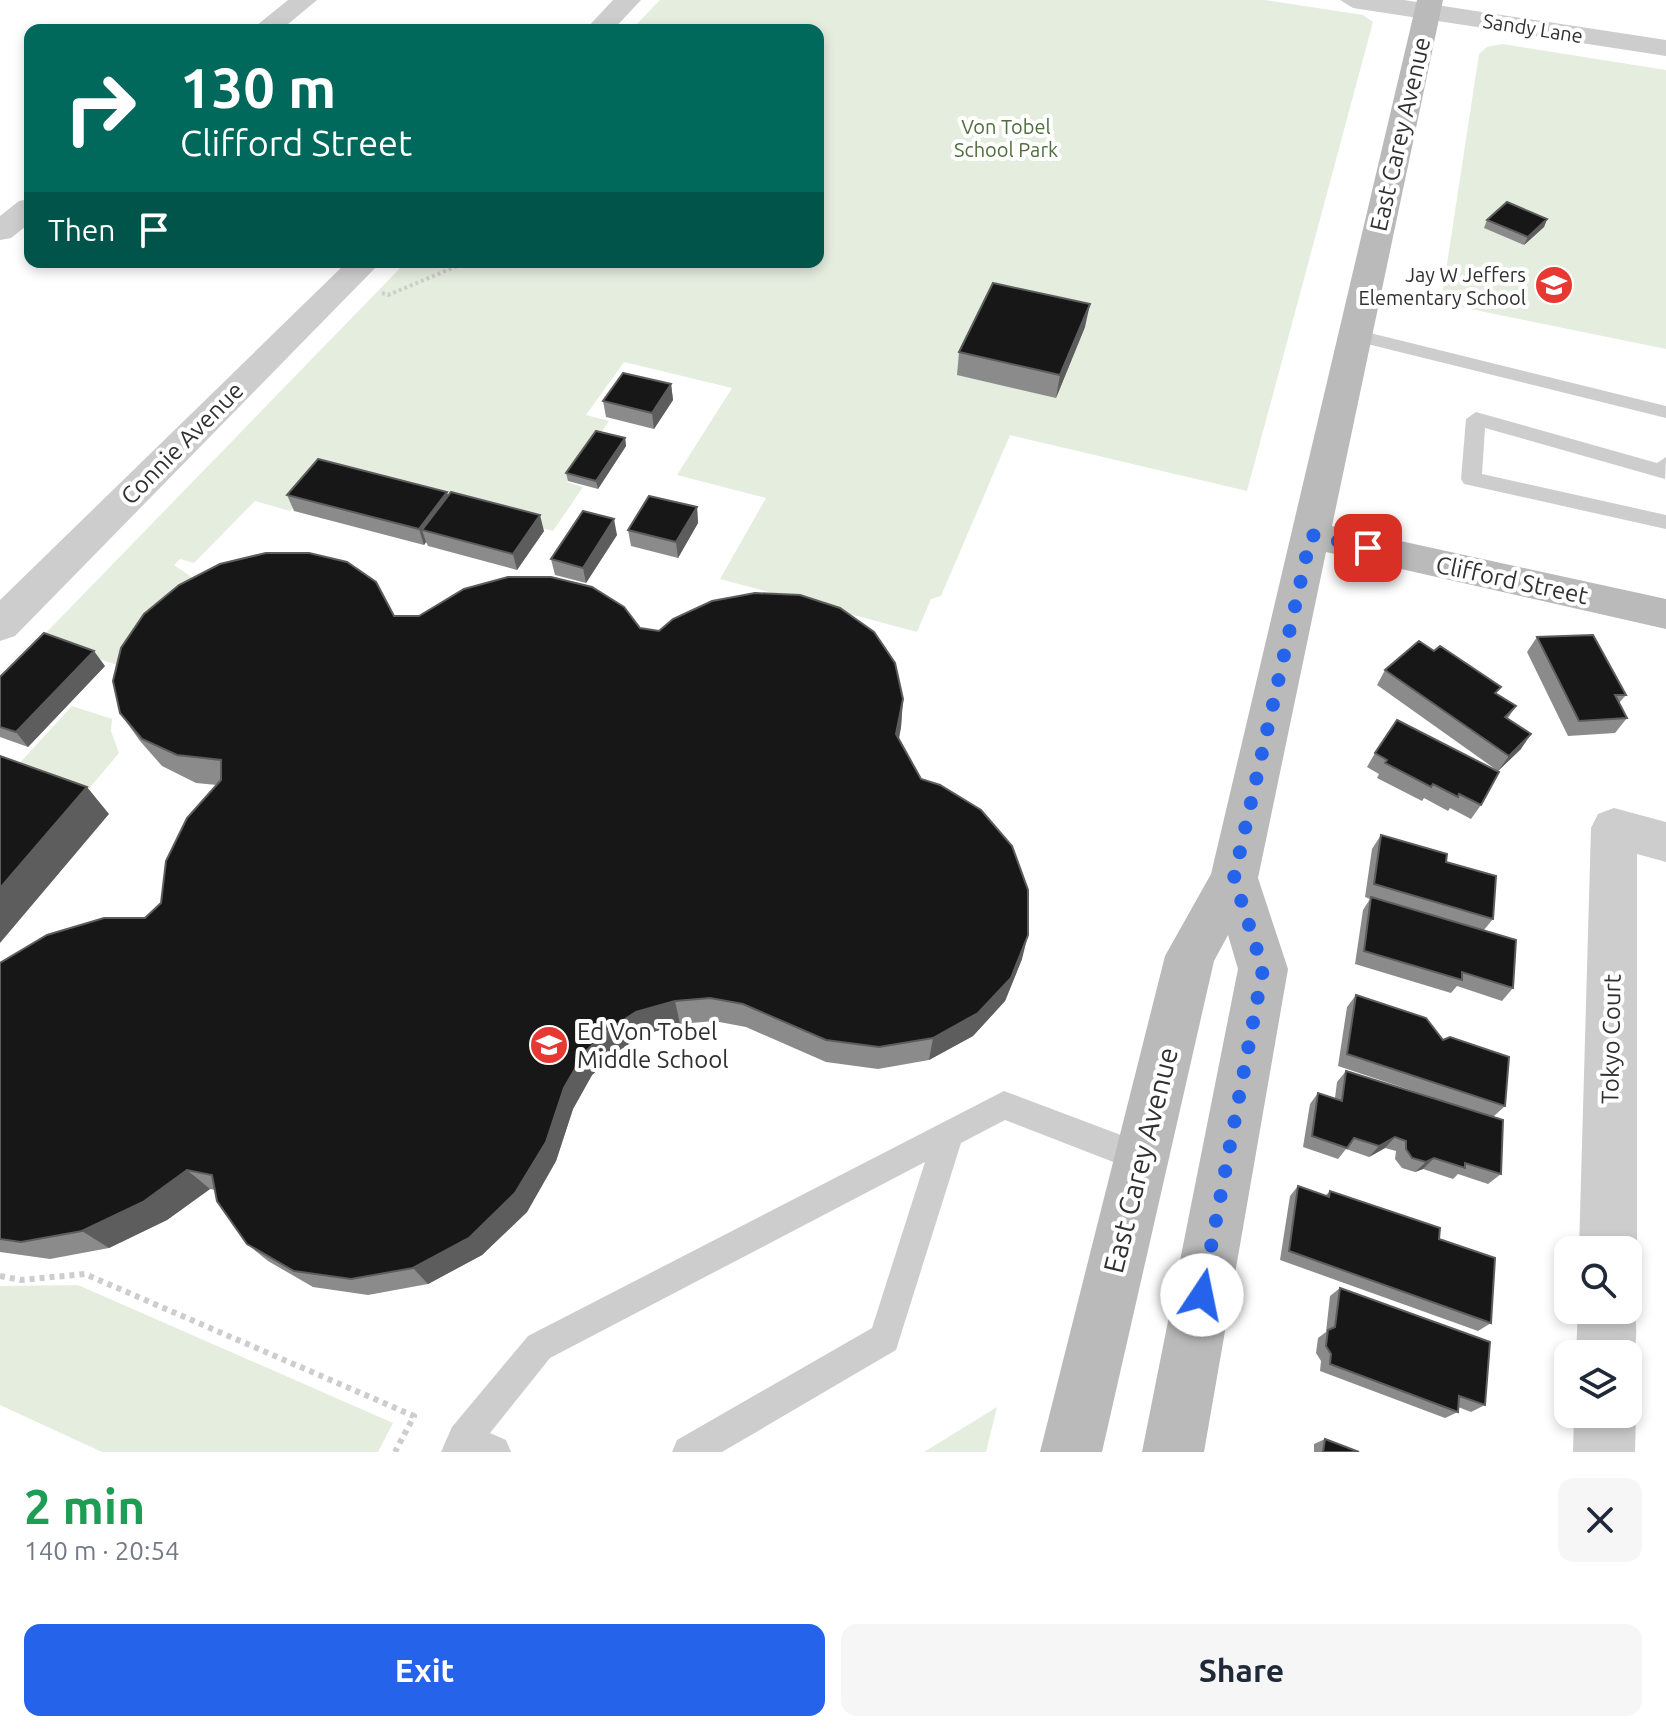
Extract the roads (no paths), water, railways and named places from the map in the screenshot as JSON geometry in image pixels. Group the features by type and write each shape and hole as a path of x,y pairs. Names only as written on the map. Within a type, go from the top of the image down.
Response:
{"main road":[{"name":"East Carey Avenue","path":"1071,1452 1139,1157 1190,956 1234,878 1428,6"},
{"name":"Clifford Street","path":"1311,535 1666,614"},
{"path":"1173,1452 1263,969 1234,878"}],"street":[{"path":"272,24 304,0"},
{"path":"604,24 628,0"},
{"name":"Sandy Lane","path":"1353,0 1428,6 1666,48"},
{"path":"0,231 24,213"},
{"name":"Connie Avenue","path":"0,625 354,273"},
{"name":"Tokyo Court","path":"1608,1236 1614,828 1666,842"},
{"path":"1604,1452 1605,1428"}],"lane":[{"path":"1354,335 1666,412"},
{"path":"1666,469 1476,419 1471,479 1666,522"},
{"path":"472,1448 539,1347 1004,1105 1139,1157"},
{"path":"689,1452 885,1339 949,1134"}],"place":[{"name":"Jay W Jeffers Elementary School","path":"1554,285"},
{"name":"Ed Von Tobel Middle School","path":"549,1045"}],"park label":[{"name":"Von Tobel School Park","path":"1006,138"}]}
